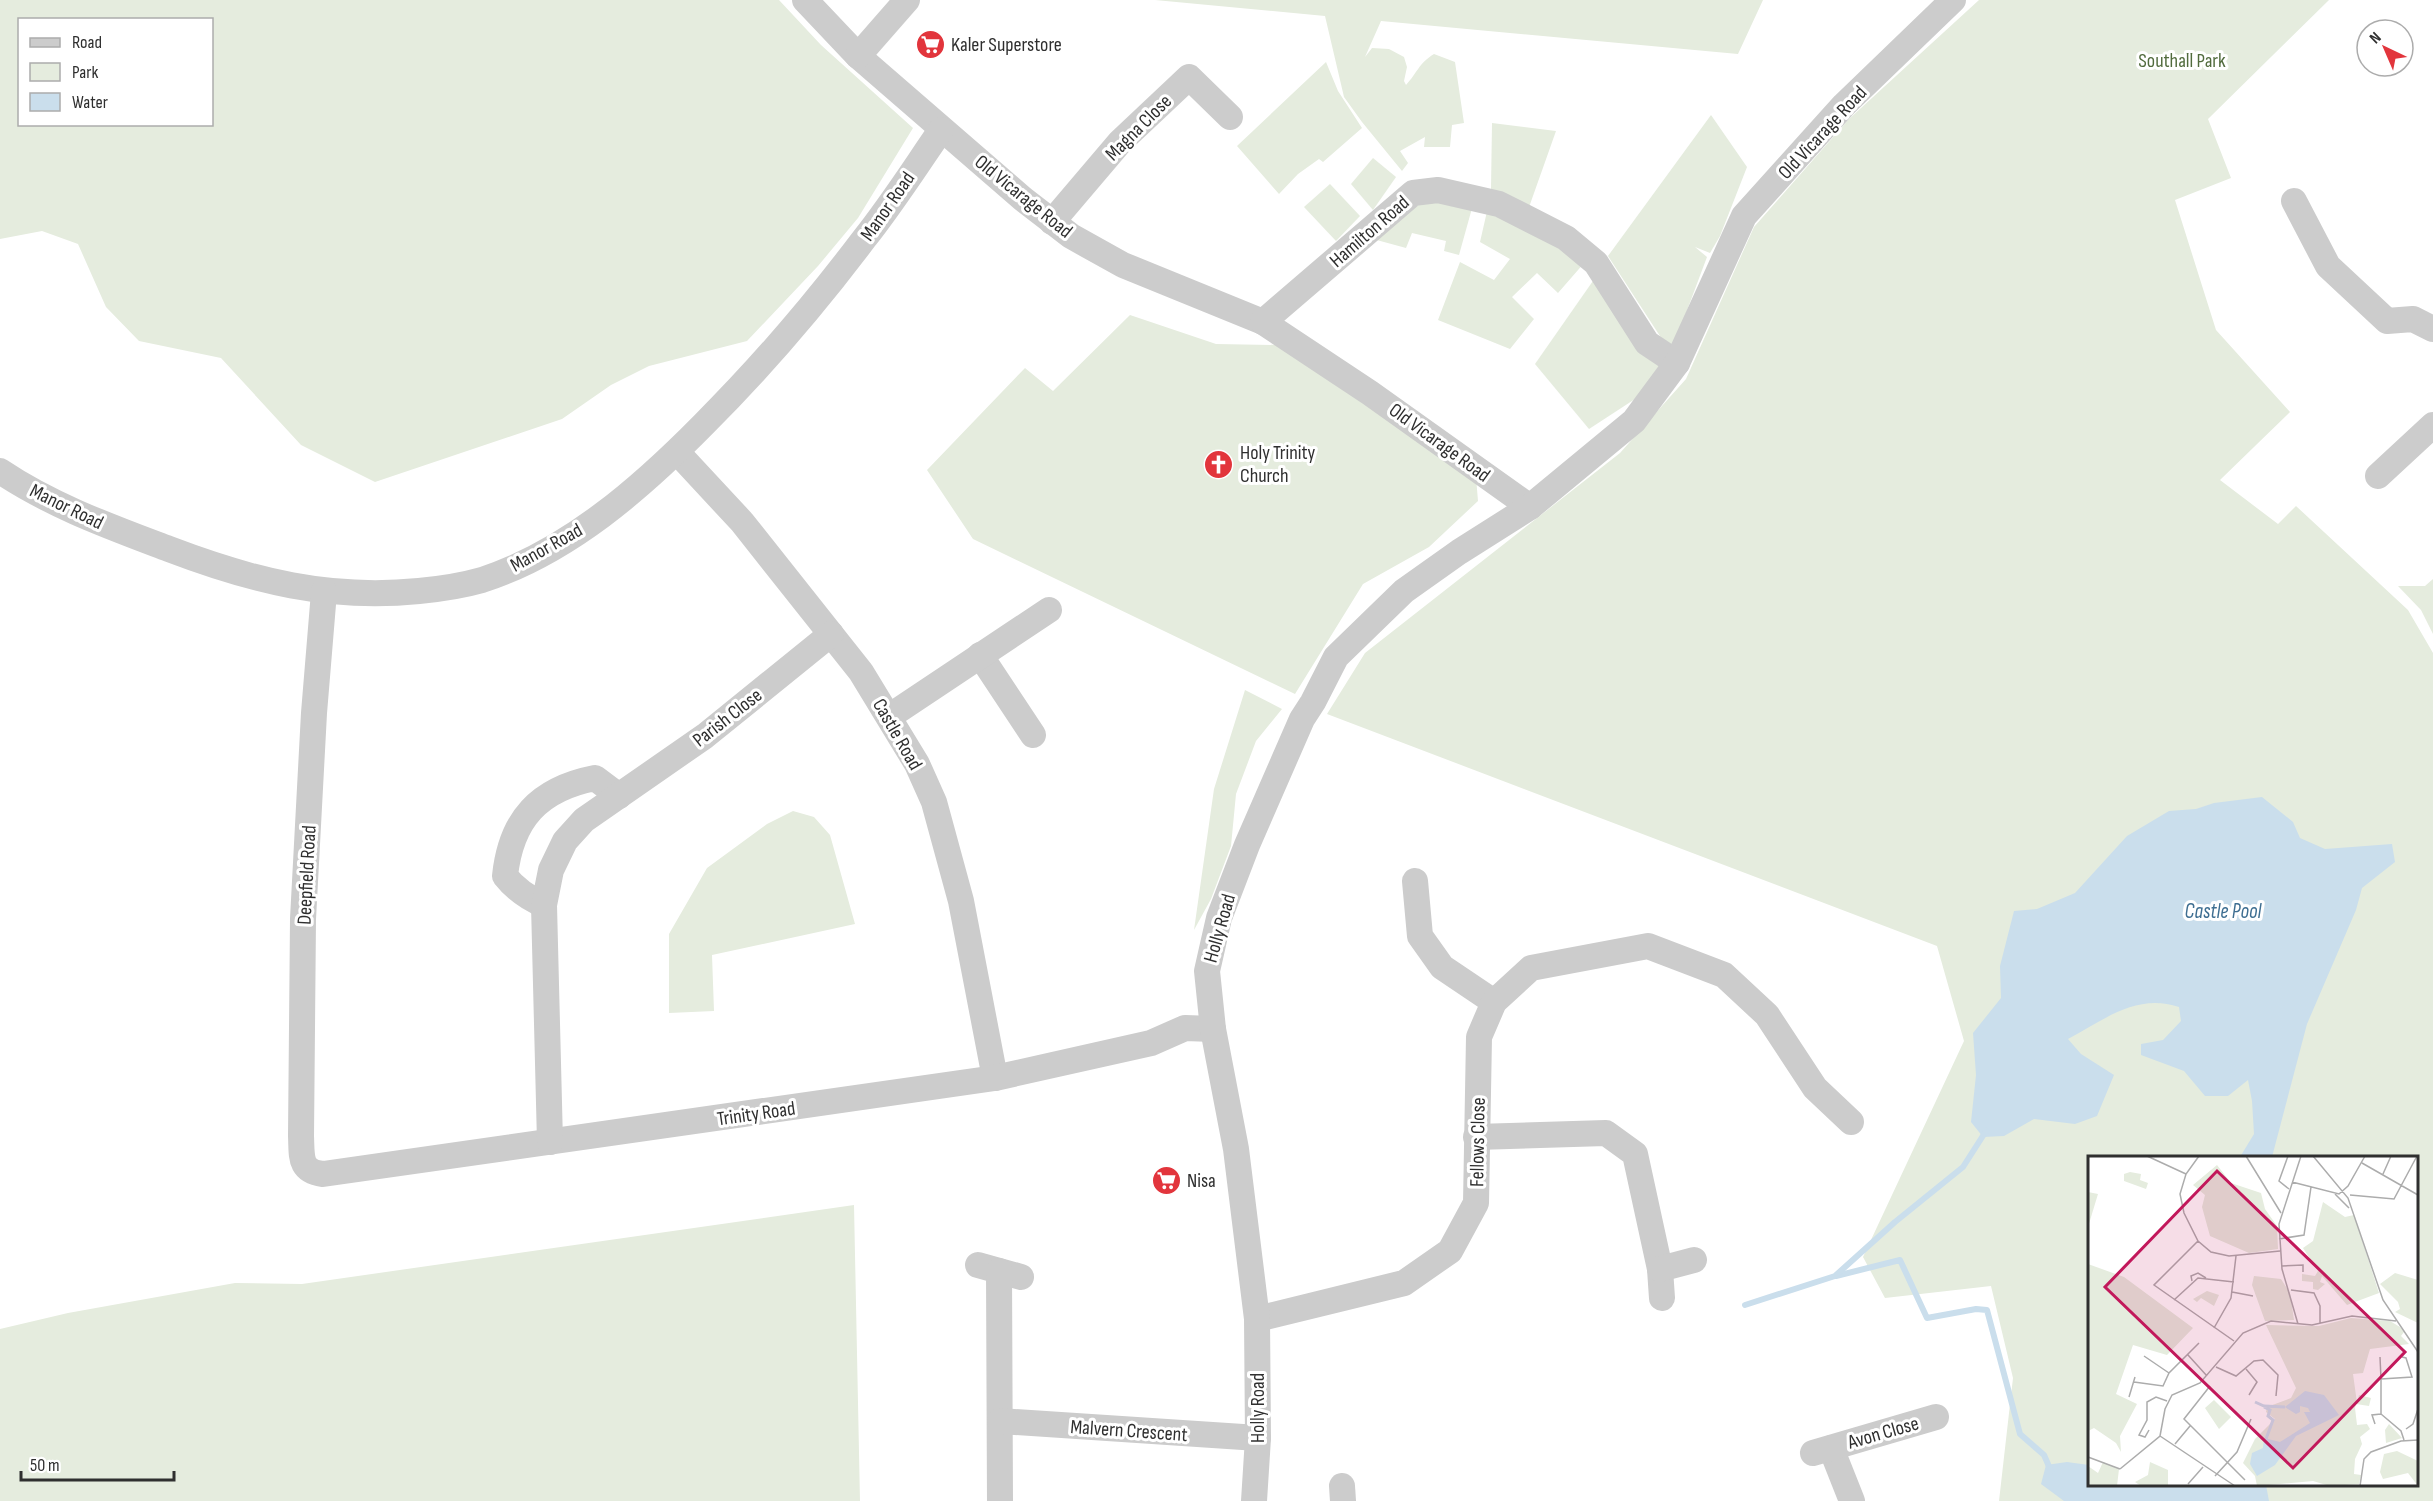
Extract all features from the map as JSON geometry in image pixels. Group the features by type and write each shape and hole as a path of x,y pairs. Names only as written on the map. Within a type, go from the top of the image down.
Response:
{"street":[{"name":"Old Vicarage Road","path":"805,0 858,56 941,130 1071,236 1123,265 1263,322 1370,393 1530,507 1634,421 1677,363 1744,216 1844,105 1953,0"},
{"path":"858,56 907,0"},
{"name":"Magna Close","path":"1052,222 1119,142 1189,77 1230,117"},
{"name":"Manor Road","path":"0,471 52,501 95,521 195,559 255,578 324,592 385,594 450,588 483,579 539,555 570,537 629,494 676,452 753,374 812,307 867,237 941,130"},
{"name":"Hamilton Road","path":"1263,322 1413,193 1438,190 1499,204 1566,238 1596,263 1647,343 1677,363"},
{"path":"2294,201 2328,266 2387,321 2413,319 2433,330"},
{"path":"2378,477 2433,425"},
{"name":"Castle Road","path":"676,452 742,522 861,672 890,716 917,764 934,802 961,901 995,1078"},
{"name":"Holly Road","path":"1254,1501 1258,1438 1257,1319 1236,1149 1213,1029 1207,971 1219,918 1246,845 1302,719 1336,657 1404,591 1459,552 1530,507"},
{"name":"Deepfield Road","path":"303,1158 303,919 314,712 324,592"},
{"path":"890,716 1049,610"},
{"name":"Parish Close","path":"550,1142 544,905 551,870 565,841 584,820 705,736 831,634"},
{"path":"980,655 1033,735"},
{"path":"544,905 528,898 513,887 505,876 508,851 516,830 529,809 549,794 570,783 595,778 619,795"},
{"path":"1415,880 1420,936 1442,967 1494,1002"},
{"name":"Fellows Close","path":"1257,1319 1404,1283 1450,1251 1476,1203 1479,1037 1494,1002 1531,968 1648,946 1724,975 1767,1015 1815,1088 1851,1122"},
{"name":"Trinity Road","path":"303,1158 306,1167 312,1173 323,1174 550,1142 995,1078 1151,1043 1185,1028 1213,1029"},
{"path":"1476,1137 1606,1133 1635,1154 1660,1269 1662,1298"},
{"path":"1660,1269 1694,1260"},
{"path":"999,1271 1000,1501"},
{"name":"Avon Close","path":"1852,1501 1822,1451 1936,1417"},
{"name":"Malvern Crescent","path":"1000,1421 1258,1438"}],"green space":[{"path":"0,0 779,0 821,45 913,128 858,218 818,266 747,341 649,366 611,385 562,419 375,482 301,445 221,358 139,341 106,307 78,244 42,231 0,239"},
{"path":"1155,0 1763,0 1738,54 1381,21 1365,57 1372,48 1389,49 1404,57 1407,67 1404,81 1406,85 1421,65 1434,54 1455,62 1464,123 1452,125 1450,147 1424,147 1425,137 1400,151 1408,163 1402,171 1344,97 1325,16"},
{"name":"Southall Park","path":"1979,0 2329,0 2208,119 2231,178 2175,200 2216,330 2290,412 2220,480 2278,524 2296,506 2408,610 2433,653 2433,1501 1999,1501 2013,1378 1991,1286 1885,1298 1863,1257 1964,1041 1937,946 1327,714 1365,653 1620,453 1686,379 1754,227 1849,119"},
{"path":"1326,62 1338,91 1362,128 1323,162 1319,159 1298,174 1279,194 1237,146"},
{"path":"1711,115 1747,167 1720,236 1710,253 1695,247 1707,257 1671,353 1608,256"},
{"path":"1492,123 1556,131 1528,210 1491,189"},
{"path":"1373,158 1396,177 1373,210 1351,184"},
{"path":"1330,184 1360,216 1336,241 1304,207"},
{"path":"1439,193 1474,201 1459,255 1444,251 1446,241 1412,233 1406,248 1373,239 1391,220"},
{"path":"1488,207 1585,262 1558,293 1537,273 1512,297 1534,319 1510,349 1438,320 1460,262 1494,280 1510,259 1480,242"},
{"path":"1595,278 1666,362 1658,384 1589,429 1535,364"},
{"path":"1130,315 1216,344 1279,345 1476,477 1478,501 1429,547 1363,584 1295,694 973,539 927,470 1025,368 1053,391"},
{"path":"2433,579 2433,634 2421,610 2398,586 2425,586"},
{"path":"1245,690 1282,709 1256,741 1236,794 1231,846 1211,899 1194,930 1214,789"},
{"path":"793,811 814,817 830,835 855,924 712,955 714,1011 669,1013 669,934 707,868 767,824"},
{"path":"854,1205 860,1501 0,1501 0,1329 68,1313 235,1283 302,1284"}],"water":[{"name":"Castle Pool","path":"2262,797 2293,822 2300,838 2325,849 2392,844 2395,862 2362,888 2356,910 2307,1024 2272,1156 2241,1156 2254,1134 2248,1080 2228,1096 2205,1096 2184,1071 2141,1055 2141,1044 2163,1040 2181,1021 2179,1007 2149,1003 2121,1011 2068,1039 2081,1054 2114,1075 2097,1116 2075,1124 2034,1119 2004,1136 1983,1137 1971,1122 1976,1075 1973,1033 2001,998 2000,966 2014,911 2037,909 2075,893 2127,836 2169,811 2196,809 2214,803"},
{"path":"2067,1462 2088,1465 2088,1486 2266,1486 2269,1501 2064,1501 2041,1484 2046,1465"}],"waterway":[{"path":"1745,1305 1835,1276 1895,1222 1963,1167 1986,1131"},
{"path":"1836,1276 1900,1260 1927,1318 1976,1309 1987,1310 2020,1434 2044,1455 2051,1471"}],"place":[{"name":"Kaler Superstore","path":"930,44"},
{"name":"Holy Trinity Church","path":"1219,464"},
{"name":"Nisa","path":"1166,1180"}]}
